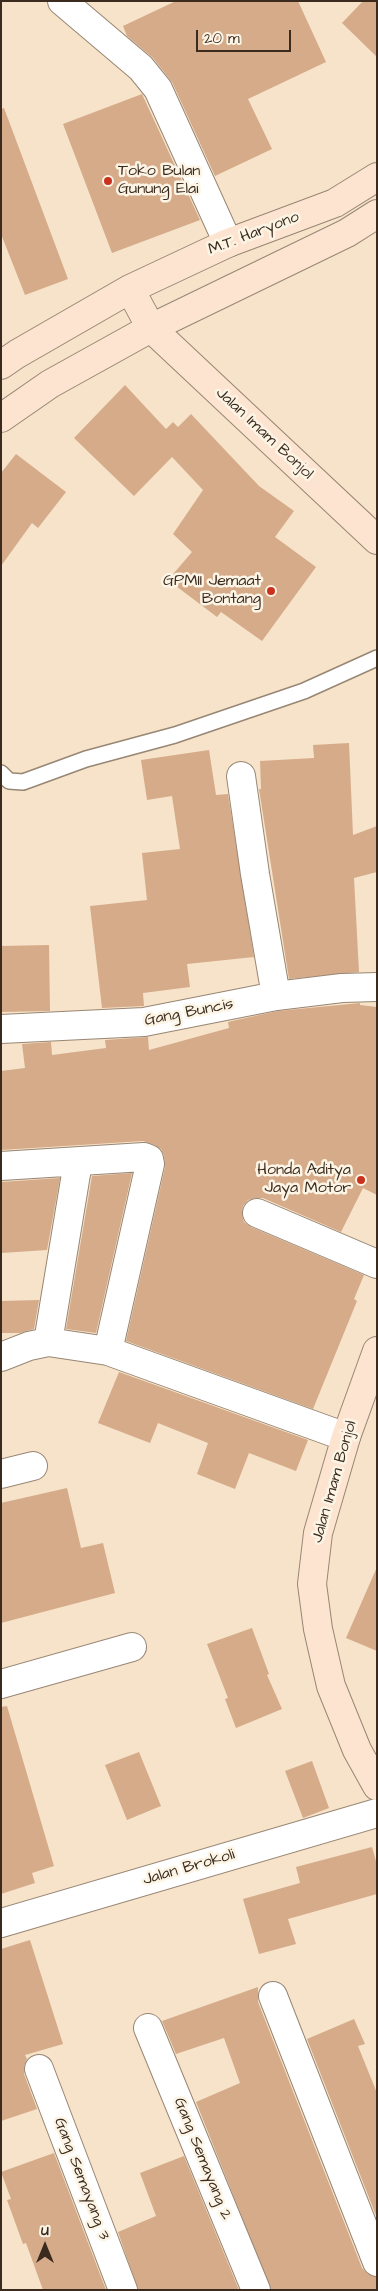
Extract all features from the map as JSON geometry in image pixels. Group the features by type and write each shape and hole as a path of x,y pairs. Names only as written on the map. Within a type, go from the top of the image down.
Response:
{"main road":[{"name":"M.T. Haryono","path":"1,365 130,289 228,243 335,203 377,177"},
{"path":"1,418 50,384 151,328 348,233 377,214"},
{"name":"Jalan Imam Bonjol","path":"130,289 151,328 377,540"},
{"name":"Jalan Imam Bonjol","path":"377,1351 346,1437 318,1533 312,1584 318,1629 331,1686 358,1750 377,1786"}],"street":[{"path":"62,1 141,68 158,89 228,243"},
{"path":"241,776 255,874 276,996"},
{"name":"Gang Buncis","path":"1,1029 144,1022 276,996 342,988 377,987"},
{"path":"1,1166 144,1157 149,1159 150,1164 108,1351"},
{"path":"48,1342 78,1162"},
{"path":"257,1213 377,1264"},
{"path":"1,1358 29,1346 48,1342 108,1351 346,1437"},
{"path":"1,1474 32,1466"},
{"path":"1,1684 132,1647"},
{"name":"Jalan Brokoli","path":"1,1923 377,1813"},
{"path":"272,1996 377,2262"},
{"name":"Gang Semayang 2","path":"148,2028 256,2290"},
{"name":"Gang Semayang 3","path":"39,2069 123,2290"}],"lane":[{"path":"1,773 9,781 23,782 86,759 175,735 304,691 377,658"}],"building":[{"path":"176,1 298,1 326,62 248,99 272,149 215,176 172,82 153,58 127,36 123,26"},
{"path":"363,1 377,1 377,57 342,23"},
{"path":"142,94 200,220 112,253 63,124"},
{"path":"4,108 68,279 25,295 1,234 1,109"},
{"path":"125,385 166,429 173,422 178,427 191,414 259,486 294,511 275,537 316,567 262,641 221,612 217,617 168,580 192,552 173,534 203,490 172,457 134,496 74,438"},
{"path":"16,454 66,492 38,528 32,523 1,566 1,473"},
{"path":"349,743 353,835 377,826 377,872 354,878 359,972 289,979 259,789 261,789 260,761 314,758 313,745"},
{"path":"209,750 216,795 228,794 254,957 187,964 190,987 143,993 144,1006 102,1008 90,906 147,900 142,853 180,849 172,796 147,800 141,760"},
{"path":"49,945 50,1011 1,1012 1,946"},
{"path":"360,1003 360,1005 377,1007 377,1195 363,1188 341,1232 263,1198 248,1200 243,1206 242,1214 244,1222 251,1227 364,1275 354,1299 357,1301 313,1409 126,1341 165,1167 161,1149 143,1141 1,1150 1,1071 25,1068 22,1044 51,1042 52,1055 106,1048 105,1040 148,1037 149,1050 229,1028 228,1022 232,1021 278,1011"},
{"path":"132,1173 96,1333 66,1329 92,1176"},
{"path":"60,1178 47,1250 1,1253 1,1182"},
{"path":"39,1300 34,1329 20,1333 1,1333 1,1301"},
{"path":"119,1372 308,1440 296,1471 249,1453 235,1489 197,1474 208,1443 158,1423 150,1443 98,1423"},
{"path":"67,1488 81,1548 103,1543 115,1593 1,1623 1,1503"},
{"path":"377,1567 377,1651 346,1638"},
{"path":"252,1628 269,1674 267,1675 282,1709 236,1728 225,1699 228,1698 207,1644"},
{"path":"7,1706 54,1866 32,1873 35,1883 1,1894 1,1707"},
{"path":"139,1752 161,1806 127,1820 105,1765"},
{"path":"312,1761 329,1808 303,1818 285,1771"},
{"path":"372,1847 377,1865 377,1894 288,1919 296,1944 259,1954 243,1899 300,1883 296,1867"},
{"path":"30,1940 63,2044 25,2055 27,2059 24,2066 24,2074 37,2109 1,2121 1,1949"},
{"path":"258,1987 258,2002 362,2268 368,2274 377,2277 377,2290 271,2290 196,2102 240,2083 224,2038 176,2054 162,2021"},
{"path":"354,2019 365,2044 358,2046 377,2093 377,2218 307,2039"},
{"path":"54,2153 106,2290 43,2290 26,2243 23,2244 7,2200 11,2199 1,2172"},
{"path":"184,2156 239,2290 138,2290 118,2232 156,2216 140,2173"}],"place":[{"name":"Toko Bulan Gunung Elai","path":"108,181"},
{"name":"GPMII Jemaat Bontang","path":"271,591"},
{"name":"Honda Aditya Jaya Motor","path":"361,1180"}]}
